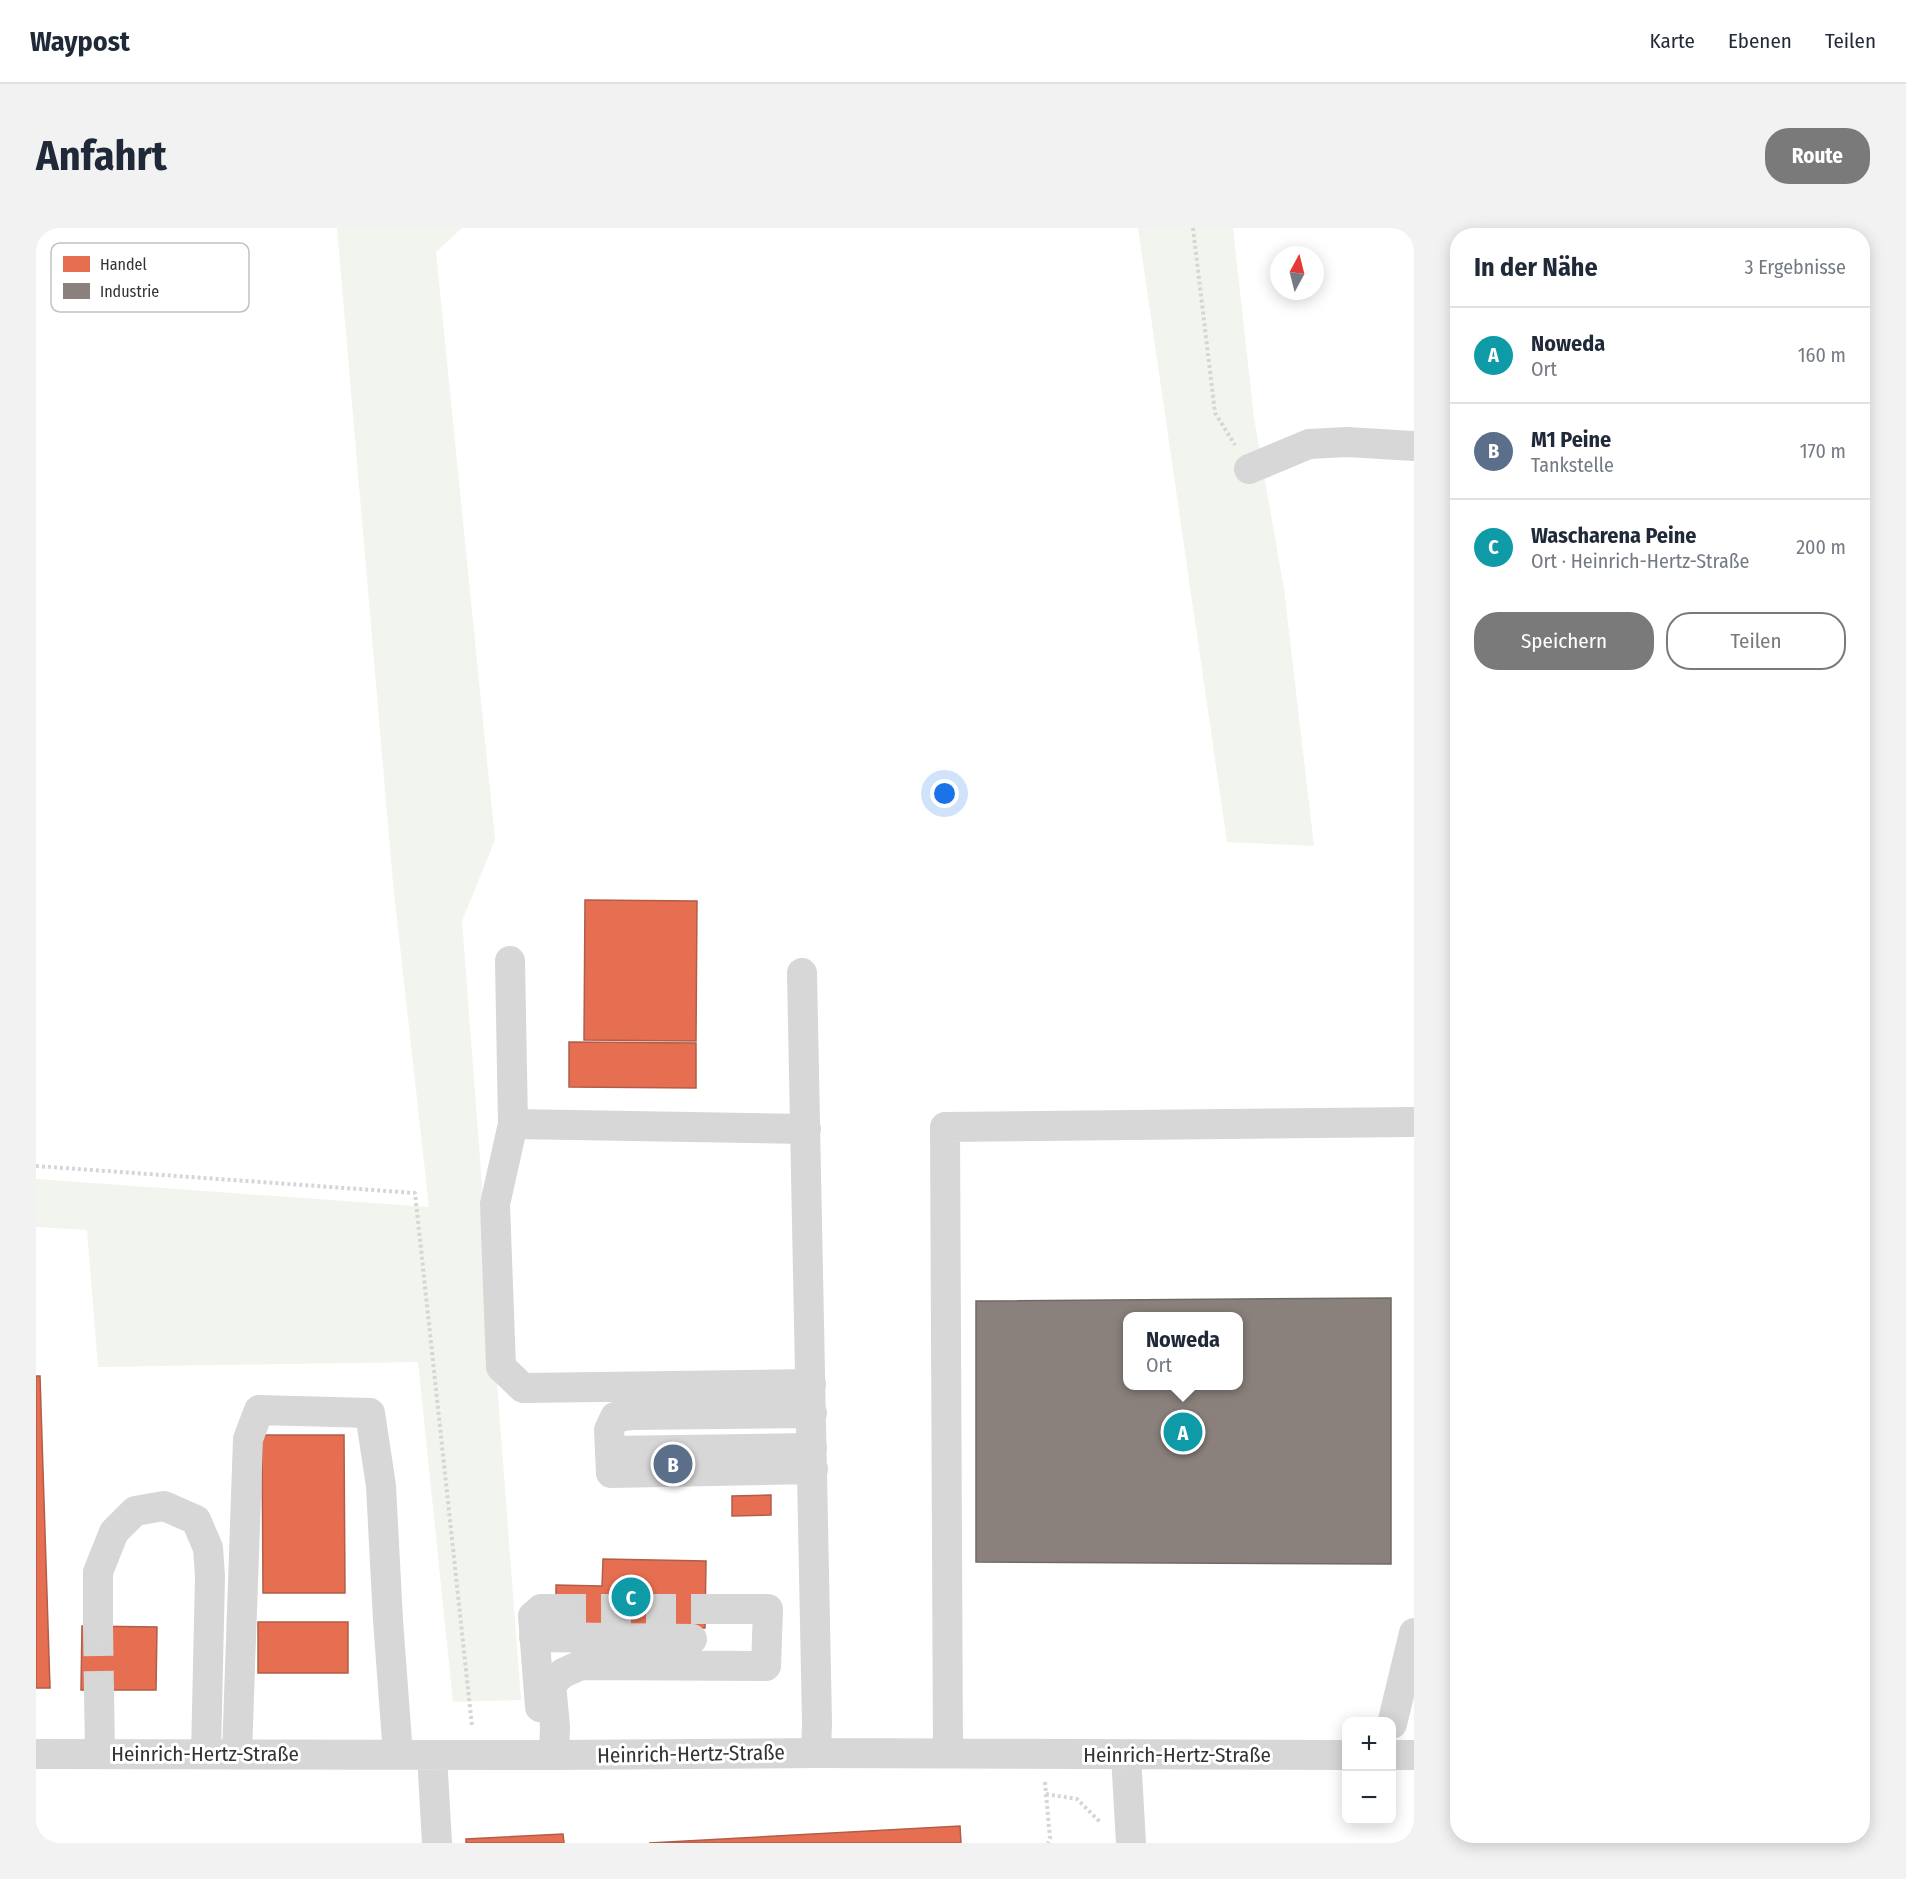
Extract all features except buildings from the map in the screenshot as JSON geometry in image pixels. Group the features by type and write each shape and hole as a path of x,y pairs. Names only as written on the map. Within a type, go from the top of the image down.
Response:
{"street":[{"path":"1249,469 1309,444 1347,441 1414,446"},
{"path":"510,961 513,1124 495,1204 501,1367 523,1388 811,1384"},
{"path":"802,973 812,1413 816,1753"},
{"path":"948,1753 945,1127 1414,1122"},
{"path":"513,1124 806,1129"},
{"path":"237,1754 248,1439 259,1410 370,1413 381,1486 398,1755"},
{"path":"812,1413 632,1415 615,1417 609,1430 611,1473 812,1459"},
{"path":"98,1626 98,1572 114,1532 135,1511 164,1506 196,1520 208,1548 210,1575 206,1754"},
{"path":"548,1755 542,1727 533,1616 541,1609 556,1609"},
{"path":"548,1755 555,1727 551,1684 563,1673 581,1665 766,1666 768,1609 706,1609"},
{"path":"1394,1717 1414,1633"},
{"path":"534,1637 692,1639"},
{"path":"99,1690 100,1754"},
{"name":"Heinrich-Hertz-Straße","path":"36,1754 1342,1755"},
{"path":"432,1755 437,1843"},
{"path":"1126,1755 1131,1843"}],"path":[{"path":"1193,228 1215,413 1249,469"},
{"path":"36,1166 415,1193 472,1726"},
{"path":"1043,1755 1050,1838 1048,1843"},
{"path":"1046,1794 1077,1799 1101,1822 1103,1833"}],"shaded area":[{"path":"337,228 462,228 436,252 495,840 462,921 521,1700 453,1702 418,1362 98,1367 87,1230 36,1227 36,1179 429,1207 393,883"},
{"path":"1138,228 1233,228 1254,418 1284,589 1314,846 1227,842"}],"tunnel":[{"path":"556,1609 706,1609"},
{"path":"98,1626 99,1690"}],"place":[{"name":"Noweda","path":"1183,1432"},
{"name":"M1 Peine","path":"673,1464"},
{"name":"Wascharena Peine","path":"631,1597"}]}
